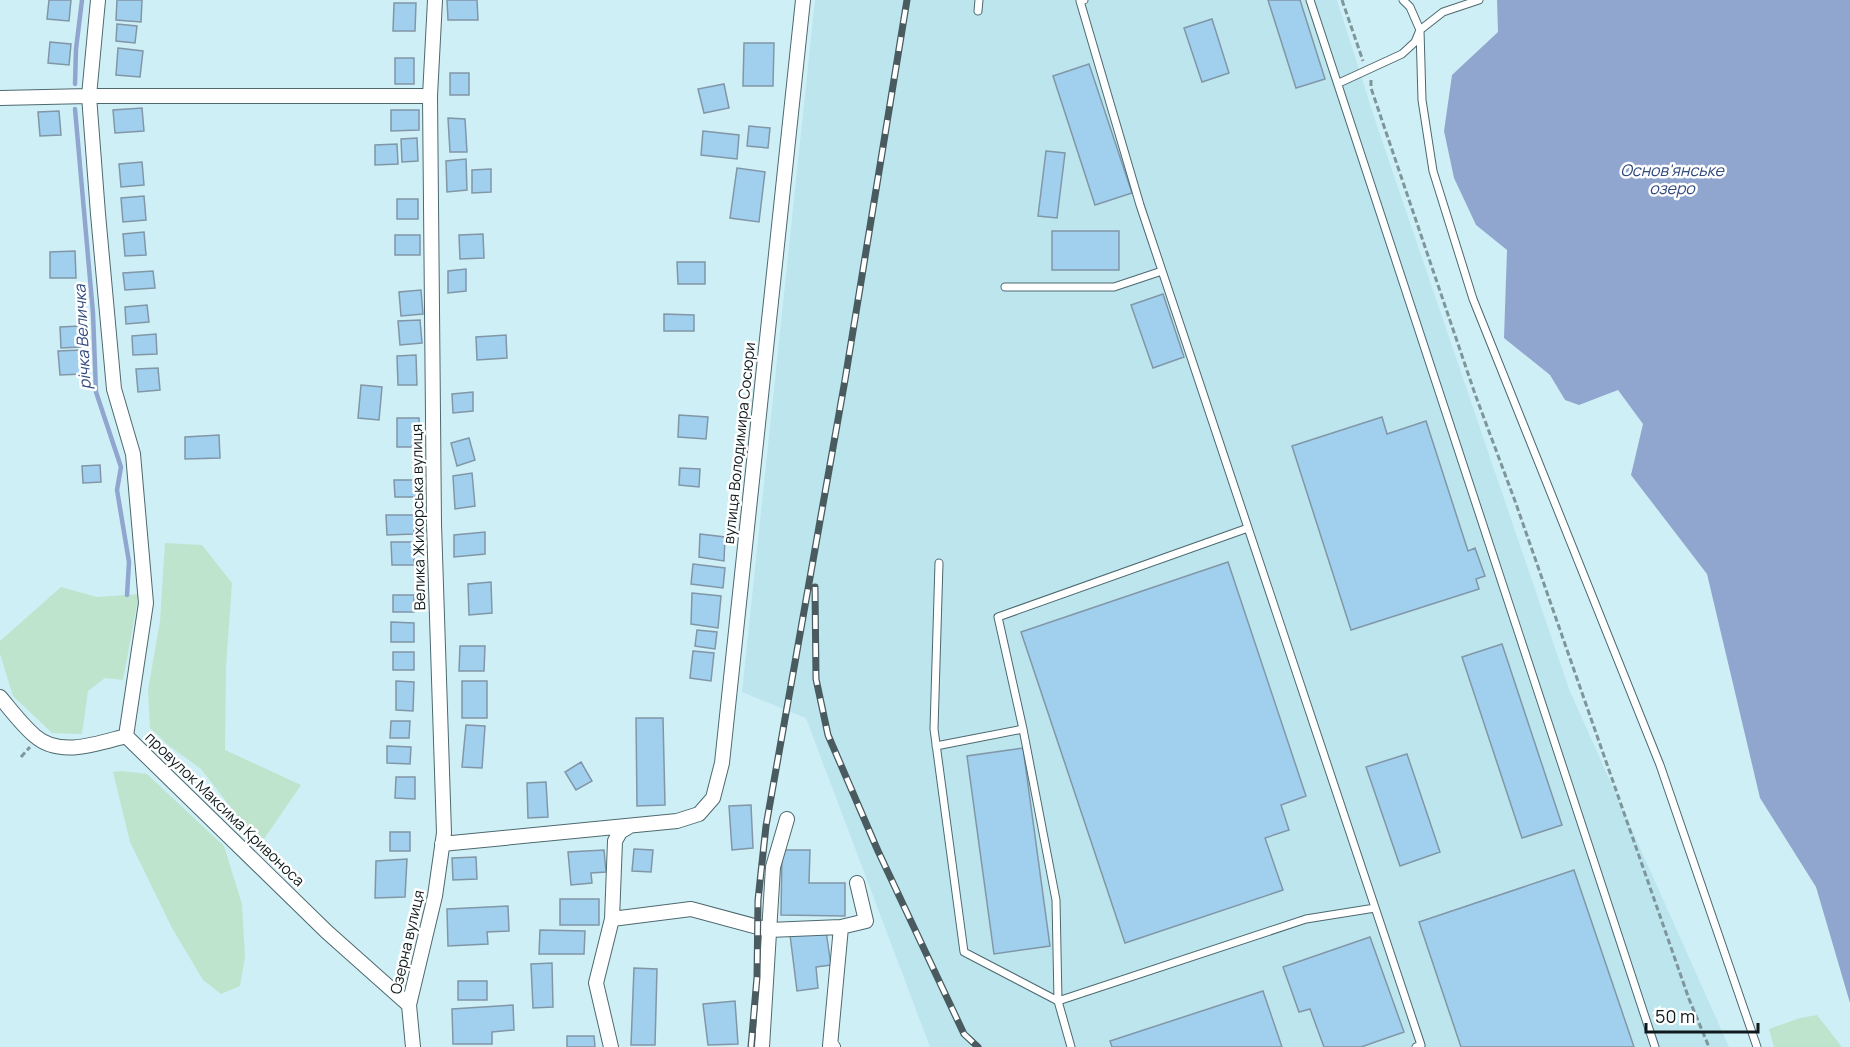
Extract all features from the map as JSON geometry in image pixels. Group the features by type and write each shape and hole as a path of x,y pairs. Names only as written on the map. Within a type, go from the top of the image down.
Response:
{"street":[{"path":"98,0 89,96 114,389 133,454 146,603 126,736"},
{"name":"Велика Жихорська вулиця","path":"435,0 430,96 434,524 444,833 442,844"},
{"name":"вулиця Володимира Сосюри","path":"630,826 677,821 699,814 713,798 722,763 803,0"},
{"path":"0,98 430,96"},
{"name":"провулок Максима Кривоноса","path":"0,698 36,738 56,747 83,747 126,736 327,932 409,1005"},
{"path":"762,1047 773,867 787,819"},
{"path":"442,844 630,826"},
{"path":"611,1047 596,983 612,919 615,841 620,832 630,826"},
{"name":"Озерна вулиця","path":"413,1047 409,1005 435,896 442,844"},
{"path":"612,919 691,909 769,930 841,927 866,921 857,884"},
{"path":"833,1047 830,1046 841,927"}],"lane":[{"path":"978,11 979,0"},
{"path":"1083,0 1080,1 1140,205 1420,1046"},
{"path":"1310,0 1655,1047"},
{"path":"1403,0 1410,7 1420,30 1422,100 1433,171 1473,299 1660,765 1757,1047"},
{"path":"1339,83 1402,54 1415,42 1420,30 1443,12 1479,0"},
{"path":"1005,287 1114,287 1162,271"},
{"path":"1071,1047 1058,1001 1056,900 1023,729 998,617 1248,528"},
{"path":"939,563 934,729 964,952 1058,1001 1306,919 1375,908"},
{"path":"936,746 1023,729"}],"path":[{"path":"1342,0 1362,58 1369,71 1372,81 1371,88 1475,394 1515,501 1689,999 1709,1047"}],"shaded area":[{"path":"815,0 1337,0 1377,126 1569,689 1729,1047 930,1047 806,718 742,692"}],"green space":[{"path":"165,543 202,545 232,583 226,667 225,750 301,785 260,845 201,769 168,745 150,728 148,690 160,621"},
{"path":"61,587 97,597 139,594 123,680 105,678 88,691 82,734 52,733 13,696 0,654 0,641"},
{"path":"113,772 147,774 224,846 242,904 245,957 240,986 221,994 203,980 172,928 130,842"},
{"path":"1817,1015 1842,1047 1774,1047 1769,1029 1800,1018"}],"water":[{"name":"Основ'янське озеро","path":"1497,0 1850,0 1850,1003 1816,887 1760,798 1707,574 1631,475 1643,424 1618,390 1579,405 1565,400 1550,375 1504,338 1507,250 1476,225 1454,178 1444,131 1452,75 1498,32"}],"building":[{"path":"49,0 71,0 69,21 47,19"},
{"path":"117,0 142,0 141,22 116,20"},
{"path":"447,0 477,0 478,20 448,20"},
{"path":"1268,0 1300,0 1325,79 1296,88"},
{"path":"394,3 416,3 415,31 393,31"},
{"path":"1212,19 1229,73 1202,82 1184,28"},
{"path":"117,24 137,26 135,43 116,41"},
{"path":"50,42 71,44 69,65 48,63"},
{"path":"744,43 774,43 773,86 743,86"},
{"path":"118,48 143,51 140,77 116,75"},
{"path":"395,58 414,58 414,84 395,84"},
{"path":"1089,64 1132,193 1095,205 1053,76"},
{"path":"450,73 469,73 469,95 450,95"},
{"path":"724,84 729,108 704,113 698,89"},
{"path":"142,108 144,131 115,133 113,110"},
{"path":"391,110 419,110 419,130 391,131"},
{"path":"59,111 61,135 40,136 38,112"},
{"path":"448,118 465,119 467,152 450,152"},
{"path":"749,126 770,128 768,148 747,146"},
{"path":"703,131 739,135 737,159 701,155"},
{"path":"417,138 418,161 402,162 401,139"},
{"path":"397,144 398,164 375,165 375,145"},
{"path":"1046,151 1065,153 1057,218 1038,216"},
{"path":"466,159 467,190 447,192 446,161"},
{"path":"142,162 144,185 121,187 119,164"},
{"path":"737,168 765,172 759,222 730,218"},
{"path":"491,169 491,192 472,193 472,170"},
{"path":"144,196 146,220 123,222 121,198"},
{"path":"397,199 418,199 418,219 397,219"},
{"path":"1052,231 1119,231 1119,270 1052,270"},
{"path":"144,232 146,255 125,256 123,234"},
{"path":"483,234 484,258 460,259 459,235"},
{"path":"395,235 420,235 420,255 395,255"},
{"path":"75,251 76,278 50,278 50,252"},
{"path":"677,262 705,262 705,284 678,284"},
{"path":"466,269 466,291 448,293 448,271"},
{"path":"153,271 155,288 125,290 123,273"},
{"path":"421,290 423,314 401,316 399,292"},
{"path":"1163,294 1184,357 1153,368 1131,305"},
{"path":"147,305 149,322 126,324 125,307"},
{"path":"664,314 694,315 694,331 664,331"},
{"path":"420,320 422,343 400,345 398,321"},
{"path":"80,326 81,347 61,348 60,327"},
{"path":"156,334 157,354 133,355 132,336"},
{"path":"506,335 507,358 477,360 476,337"},
{"path":"81,350 82,374 60,375 58,351"},
{"path":"416,355 417,385 398,385 397,356"},
{"path":"158,368 160,390 138,392 136,369"},
{"path":"361,385 382,387 379,420 358,418"},
{"path":"473,392 473,411 453,413 452,394"},
{"path":"679,415 708,417 706,439 678,437"},
{"path":"1382,417 1387,434 1426,421 1468,551 1475,548 1485,576 1476,579 1479,589 1351,630 1292,446"},
{"path":"397,418 419,418 420,447 397,447"},
{"path":"219,435 220,458 185,459 185,437"},
{"path":"469,438 475,460 457,466 451,443"},
{"path":"100,465 101,482 83,483 82,466"},
{"path":"680,468 700,469 699,487 679,485"},
{"path":"472,473 475,506 455,509 453,476"},
{"path":"394,480 418,480 418,497 395,497"},
{"path":"386,515 414,515 414,534 387,535"},
{"path":"485,532 485,554 454,557 454,535"},
{"path":"700,534 725,537 724,561 699,557"},
{"path":"391,542 414,542 414,565 392,565"},
{"path":"1228,562 1306,796 1281,805 1289,830 1265,838 1283,890 1125,943 1021,632"},
{"path":"693,564 725,568 723,588 691,584"},
{"path":"491,582 492,613 469,615 468,584"},
{"path":"692,593 721,596 718,628 691,624"},
{"path":"393,595 414,595 414,612 393,612"},
{"path":"391,622 414,623 414,642 391,642"},
{"path":"697,630 717,632 715,649 695,646"},
{"path":"1502,644 1562,825 1522,838 1462,657"},
{"path":"460,646 485,646 484,671 459,671"},
{"path":"693,651 714,653 711,681 690,678"},
{"path":"393,652 414,652 414,670 393,670"},
{"path":"396,681 414,682 413,711 396,710"},
{"path":"462,681 487,681 487,718 462,718"},
{"path":"636,718 663,718 665,805 637,806"},
{"path":"391,721 410,721 409,738 390,738"},
{"path":"466,725 485,726 482,768 462,767"},
{"path":"387,746 411,747 410,764 387,763"},
{"path":"1023,748 1050,946 994,954 967,756"},
{"path":"1407,754 1440,852 1400,866 1366,767"},
{"path":"581,762 592,781 576,790 565,772"},
{"path":"396,777 415,777 415,799 395,798"},
{"path":"546,782 548,817 528,818 527,783"},
{"path":"751,805 753,848 732,850 729,806"},
{"path":"390,832 410,832 410,851 390,851"},
{"path":"634,849 653,850 651,872 632,871"},
{"path":"604,850 606,872 591,873 592,883 571,885 568,852"},
{"path":"782,850 810,850 809,883 845,883 845,916 781,915"},
{"path":"476,857 477,879 453,880 452,858"},
{"path":"407,859 405,897 375,898 376,861"},
{"path":"1574,870 1634,1047 1461,1047 1419,922"},
{"path":"560,899 599,899 599,925 560,925"},
{"path":"508,906 509,931 487,932 488,944 448,946 447,909"},
{"path":"540,930 585,931 584,954 539,954"},
{"path":"826,931 831,965 816,967 818,988 797,991 790,935"},
{"path":"1370,937 1404,1032 1361,1047 1324,1047 1310,1009 1299,1012 1283,967"},
{"path":"552,963 553,1007 533,1008 531,964"},
{"path":"634,968 657,969 655,1045 631,1045"},
{"path":"458,981 487,981 487,1000 458,1000"},
{"path":"1263,991 1282,1047 1112,1047 1110,1041"},
{"path":"735,1001 738,1044 708,1045 703,1004"},
{"path":"513,1005 514,1030 492,1032 492,1044 453,1044 452,1009"},
{"path":"567,1036 594,1036 595,1047 567,1047"}],"waterway":[{"name":"річка Величка","path":"75,84 76,49 82,0"},
{"name":"річка Величка","path":"75,109 93,313 96,392 121,467 117,490 129,562 127,595"}],"railway":[{"path":"751,1047 757,977 758,900 766,826 845,380 907,0"},
{"path":"815,587 816,679 828,735 878,851 964,1034 978,1047"}]}
